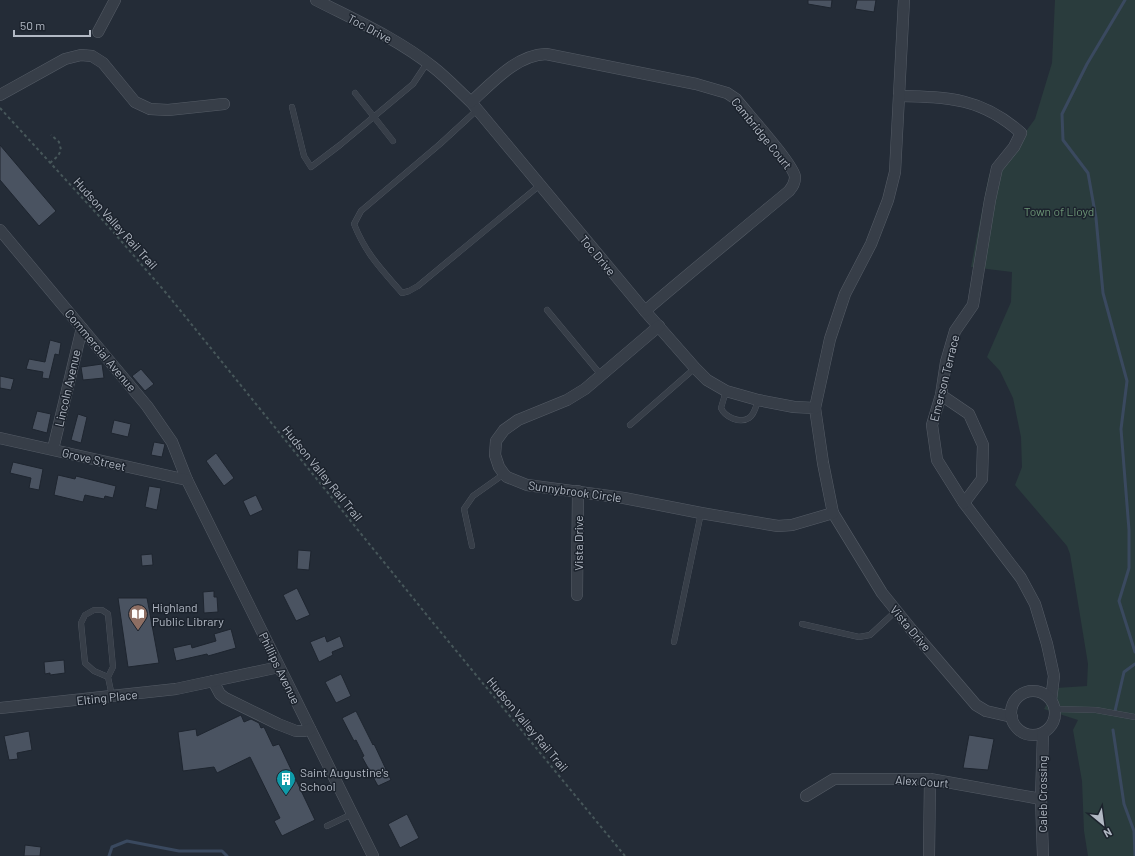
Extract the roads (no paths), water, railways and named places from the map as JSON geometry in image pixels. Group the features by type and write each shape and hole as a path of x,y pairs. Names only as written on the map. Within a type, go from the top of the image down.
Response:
{"street":[{"path":"98,32 115,0"},
{"name":"Toc Drive","path":"316,0 395,41 445,77 474,106 645,311 707,380 726,391 758,400 794,407 816,408"},
{"path":"833,513 823,463 816,408 830,339 846,294 871,244 888,200 895,172 904,0"},
{"name":"Cambridge Court","path":"474,106 510,68 528,57 546,54 696,84 727,93 736,99 787,162 795,175 795,183 789,191 715,251 645,311"},
{"path":"0,94 65,59 81,55 92,56 103,63 135,102 150,109 168,110 224,104"},
{"name":"Emerson Terrace","path":"899,96 932,97 975,104 989,110 1007,121 1021,133 1014,148 997,168 990,200 973,305 955,331 946,362 941,395 932,425 937,460 964,503 1021,578 1035,604 1047,644 1054,676 1053,705"},
{"name":"Commercial Avenue","path":"0,230 152,412 172,442 187,480"},
{"path":"504,474 499,467 495,455 496,441 504,430 518,420 567,400 585,389 659,326"},
{"name":"Lincoln Avenue","path":"53,449 82,328"},
{"path":"941,395 969,414 983,446 982,479 964,503"},
{"name":"Grove Street","path":"0,438 187,480"},
{"name":"Sunnybrook Circle","path":"504,474 507,477 527,485 624,498 778,526 792,525 833,513"},
{"name":"Phillips Avenue","path":"187,480 373,856"},
{"name":"Vista Drive","path":"577,595 578,491"},
{"name":"Vista Drive","path":"833,513 882,593 976,705 986,710 1012,717"},
{"name":"Elting Place","path":"0,708 176,689 279,667"},
{"path":"212,681 220,694 225,698 278,724 296,731 310,729"},
{"path":"1039,692 1046,696 1053,705 1055,716 1053,723 1049,729 1043,733 1037,735 1024,733 1014,724 1012,710 1014,703 1025,693 1039,692"},
{"name":"Caleb Crossing","path":"1043,733 1041,798 1043,856"},
{"name":"Alex Court","path":"806,796 834,779 930,779 1041,798"},
{"path":"929,856 930,779"}],"lane":[{"path":"292,107 304,156 311,167 413,84 427,63"},
{"path":"355,93 393,141"},
{"path":"474,106 440,144 361,211 354,224 361,240 373,260 402,293 409,292 540,185"},
{"path":"547,310 601,375"},
{"path":"630,425 695,368"},
{"path":"726,391 721,408 722,411 729,417 739,420 749,418 753,414 758,400"},
{"path":"472,546 464,509 473,496 504,474"},
{"path":"674,642 701,513"},
{"path":"108,678 94,671 85,663 81,623 85,615 94,610 102,610 108,614 113,667 108,678 112,696"},
{"path":"802,624 859,637 870,635 896,611"},
{"path":"1053,705 1096,710 1135,717"},
{"path":"328,826 352,814"}],"waterway":[{"path":"1125,0 1087,64 1062,114 1063,140 1088,173 1096,218 1103,293 1127,381 1121,429 1129,530 1129,568 1119,601 1135,652"},
{"path":"1115,711 1124,672 1135,664"},
{"path":"1113,730 1124,804 1134,831 1135,856"},
{"path":"109,856 112,847 127,841 179,851 222,851 227,856"}],"place":[{"name":"Highland Public Library","path":"138,631"},
{"name":"Saint Augustine's School","path":"286,796"}],"park label":[{"name":"Town of Lloyd","path":"1059,211"}]}
